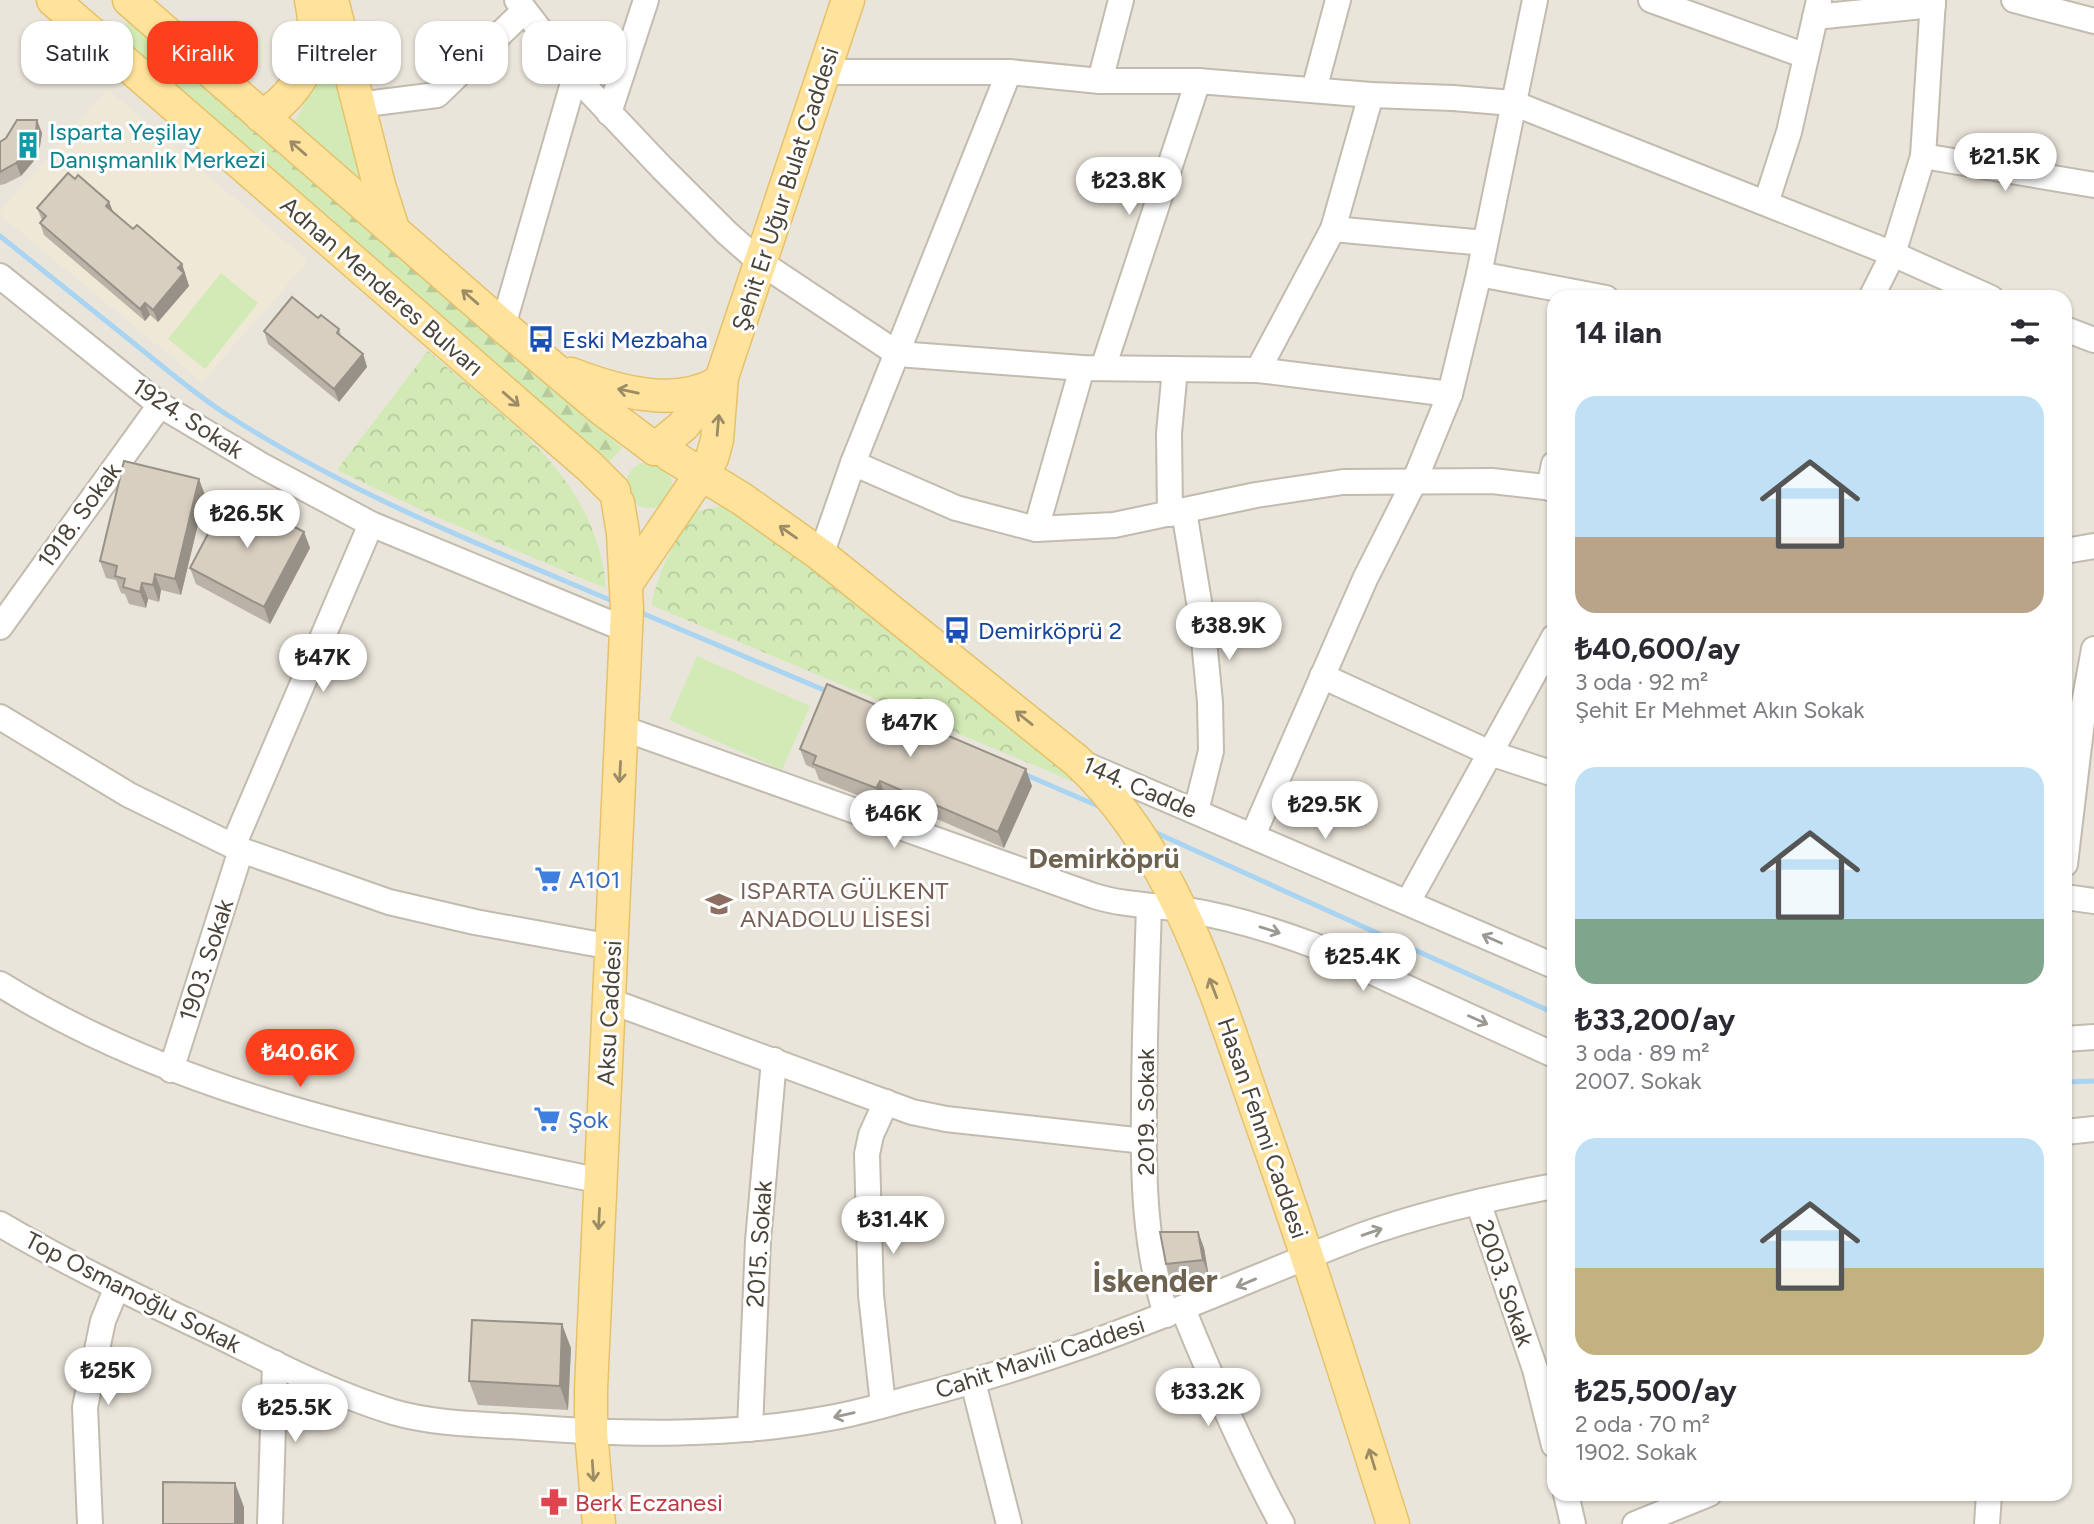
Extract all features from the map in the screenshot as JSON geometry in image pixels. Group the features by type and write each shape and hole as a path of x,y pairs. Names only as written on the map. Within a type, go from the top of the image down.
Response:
{"main road":[{"name":"Adnan Menderes Bulvarı","path":"54,0 77,21"},
{"path":"104,21 124,0"},
{"name":"Adnan Menderes Bulvarı","path":"129,0 503,326 662,452"},
{"path":"261,116 281,104 309,58 315,31 311,0"},
{"path":"332,0 358,105 394,231"},
{"name":"Şehit Er Uğur Bulat Caddesi","path":"627,583 703,474 715,450 720,380 848,0"},
{"name":"Adnan Menderes Bulvarı","path":"133,70 543,427 616,497"},
{"path":"540,357 557,368 591,381 642,394 690,394 720,380"},
{"name":"Şehit Er Uğur Bulat Caddesi","path":"662,452 720,380"},
{"path":"543,427 566,455 594,499 609,529 627,583"},
{"path":"636,452 662,452 678,463 684,473 686,485 679,506 671,515 660,520 636,518 626,512 616,497 614,479 618,468 625,458 636,452"},
{"name":"144. Cadde","path":"662,452 703,474 821,555 1077,761"},
{"name":"Aksu Caddesi","path":"598,1524 591,1432 627,583 616,497"},
{"name":"Hasan Fehmi Caddesi","path":"1077,761 1110,795 1139,836 1165,900 1221,1008 1309,1256 1393,1524"}],"street":[{"path":"610,113 646,0"},
{"path":"1100,81 1121,0"},
{"path":"1314,90 1338,0"},
{"path":"1253,835 1366,579 1414,482 1450,394 1479,274 1535,0"},
{"path":"2014,0 2094,21"},
{"path":"1663,2 1806,56"},
{"path":"1766,203 1789,132 1817,8 1933,3 1923,156 1893,254 1875,290"},
{"path":"358,105 437,95 521,6 533,21"},
{"path":"824,72 1009,72 1100,81 1198,81 1513,103 1893,254 1973,290"},
{"path":"821,555 853,463 1009,72"},
{"path":"1036,529 1198,81"},
{"path":"503,326 573,84"},
{"path":"583,84 699,205 760,262 898,354 1092,368 1258,370 1450,394"},
{"path":"1258,370 1333,229 1371,95"},
{"path":"1923,156 2094,185"},
{"path":"1333,229 1485,243"},
{"path":"1479,274 1560,290"},
{"name":"1924. Sokak","path":"0,276 160,405 261,465 371,524 626,630"},
{"path":"2072,332 2094,340"},
{"path":"1175,369 1169,433 1177,512 1202,620 1210,702 1211,751 1196,811"},
{"name":"1918. Sokak","path":"0,627 160,405"},
{"path":"853,463 956,508 1036,529 1114,525 1256,495 1343,482 1547,480"},
{"name":"1903. Sokak","path":"171,1070 237,848 371,524"},
{"path":"2072,550 2094,546"},
{"path":"1408,902 1547,649"},
{"path":"2072,822 2087,733 2094,649"},
{"path":"1322,676 1490,753 1547,772"},
{"path":"0,717 129,795 237,848 389,902 475,922 612,947"},
{"path":"622,728 1094,897 1111,901 1165,900 1304,941 1547,1052"},
{"name":"144. Cadde","path":"1077,761 1547,963"},
{"path":"2072,898 2094,901"},
{"name":"2019. Sokak","path":"1165,900 1144,1141 1149,1244 1175,1312 1282,1524"},
{"path":"1,986 108,1044 171,1070 257,1100 334,1122 601,1181"},
{"path":"610,1001 912,1112 946,1119 1144,1141"},
{"path":"2072,1039 2094,1037"},
{"name":"2015. Sokak","path":"750,1429 757,1254 774,1060"},
{"path":"883,1405 872,1295 867,1154 871,1135 886,1102"},
{"path":"2072,1131 2094,1129"},
{"name":"Cahit Mavili Caddesi","path":"591,1432 659,1434 750,1429 836,1417 883,1405 1030,1364 1175,1312 1309,1256 1389,1227 1478,1202 1547,1187"},
{"name":"2003. Sokak","path":"1478,1202 1544,1366 1547,1390"},
{"name":"Top Osmanoğlu Sokak","path":"0,1224 117,1287 275,1363 395,1413 431,1420 591,1432"},
{"path":"90,1524 85,1407 103,1321 117,1287"},
{"path":"271,1524 275,1363"},
{"path":"973,1381 1009,1524"},
{"path":"1568,1501 1573,1524"},
{"path":"1635,1524 1692,1501"},
{"path":"1987,1524 1989,1501"}],"shaded area":[{"path":"0,0 2094,0 2094,1524 0,1524"},
{"path":"107,89 308,261 202,382 0,215"}],"green space":[{"path":"133,23 147,34 147,61 133,49"},
{"path":"174,84 204,84 622,448 610,461 606,461"},
{"path":"315,84 337,84 362,183 294,123"},
{"path":"221,273 258,303 205,369 168,339"},
{"path":"428,351 528,438 570,488 586,516 598,546 605,588 439,518 337,470"},
{"path":"649,462 665,469 672,485 665,501 649,508 633,501 626,485 633,469"},
{"path":"722,506 812,568 1084,786 651,605 668,556 694,512"},
{"path":"697,656 810,706 782,770 669,720"}],"building":[{"path":"17,120 37,120 36,134 29,150 16,163 0,172 0,142 6,138"},
{"path":"68,173 75,179 78,175 109,202 106,206 133,229 137,225 182,264 178,268 184,273 153,310 145,303 140,309 40,223 46,216 37,208"},
{"path":"292,297 318,318 321,315 339,329 337,333 363,354 334,389 264,331"},
{"path":"124,461 199,479 175,579 155,574 153,585 142,583 140,592 123,587 125,579 115,576 117,566 100,561"},
{"path":"230,492 304,532 264,607 190,568"},
{"path":"827,684 1026,769 998,832 880,781 876,788 813,764 816,756 800,749"},
{"path":"1160,1232 1198,1232 1203,1260 1166,1264"},
{"path":"472,1320 562,1324 560,1386 469,1381"},
{"path":"163,1482 235,1483 235,1524 163,1524"}],"waterway":[{"path":"0,236 193,391 275,444 418,517 615,602"},
{"path":"637,611 831,693"},
{"path":"1024,774 1105,809"},
{"path":"1152,831 1547,1010"},
{"path":"2072,1082 2094,1081"}],"place":[{"name":"Isparta Yeşilay Danışmanlık Merkezi","path":"28,145"},
{"name":"Eski Mezbaha","path":"541,339"},
{"name":"Demirköprü 2","path":"957,630"},
{"name":"A101","path":"548,879"},
{"name":"ISPARTA GÜLKENT ANADOLU LİSESİ","path":"719,904"},
{"name":"Şok","path":"547,1119"},
{"name":"Berk Eczanesi","path":"554,1502"}],"district":[{"name":"Demirköprü","path":"1104,858"},
{"name":"İskender","path":"1155,1281"}]}
